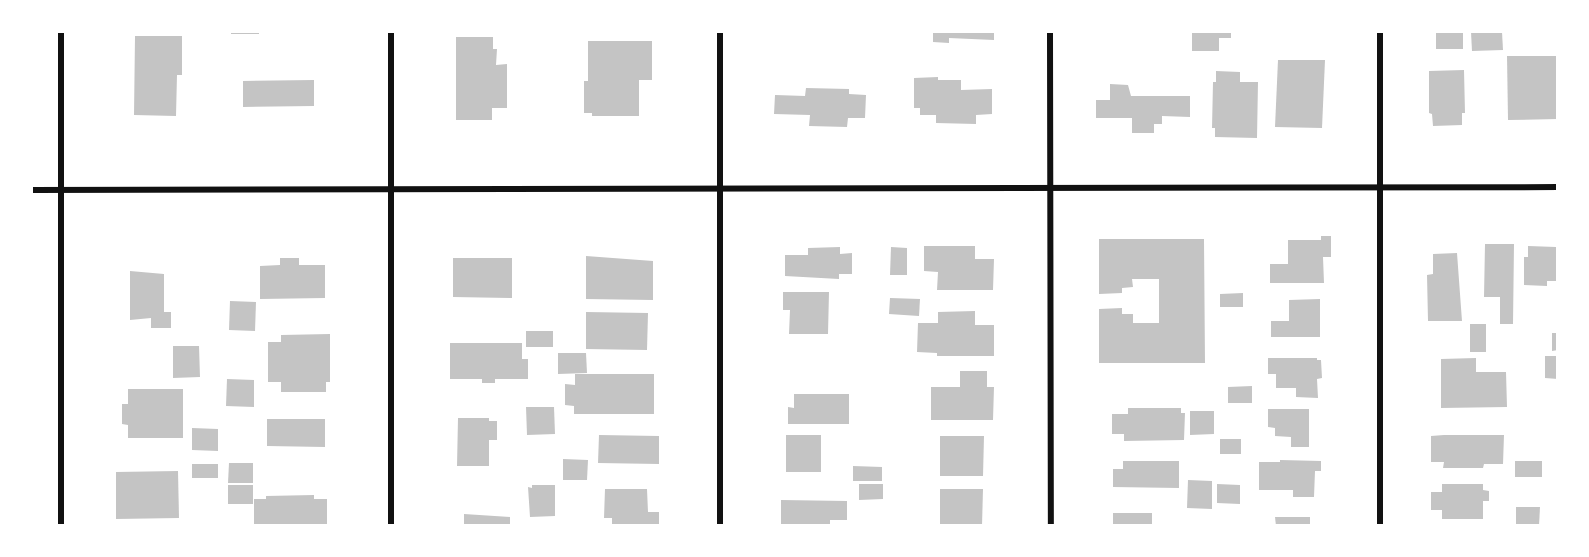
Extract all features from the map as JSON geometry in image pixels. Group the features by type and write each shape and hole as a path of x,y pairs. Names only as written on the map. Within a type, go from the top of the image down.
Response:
{"street":[{"path":"61,32 62,525"},
{"path":"391,32 391,525"},
{"path":"720,32 720,525"},
{"path":"1050,32 1051,525"},
{"path":"1380,32 1380,525"},
{"path":"32,190 1557,187"}],"building":[{"path":"231,32 259,32 259,34 231,34"},
{"path":"933,32 994,32 994,40 949,38 949,43 933,42"},
{"path":"1192,32 1231,32 1231,38 1219,38 1219,51 1192,51"},
{"path":"1436,32 1463,32 1463,49 1436,49"},
{"path":"1471,32 1502,32 1503,50 1472,51"},
{"path":"135,36 182,36 182,75 177,75 176,116 134,115"},
{"path":"456,37 493,37 493,49 497,49 496,65 507,64 507,108 492,108 492,120 456,120"},
{"path":"588,41 652,41 652,80 639,80 639,116 592,116 592,113 584,113 584,81 588,81"},
{"path":"1507,56 1558,56 1558,119 1508,120"},
{"path":"1278,60 1325,60 1322,128 1275,127"},
{"path":"1464,70 1465,113 1462,113 1462,125 1433,126 1432,114 1429,113 1429,71"},
{"path":"1216,71 1240,72 1240,82 1258,82 1257,138 1215,137 1215,128 1212,128 1213,82 1216,82"},
{"path":"938,77 938,80 961,80 961,90 992,89 992,114 976,115 976,124 936,123 936,115 920,115 920,108 914,108 914,78"},
{"path":"314,80 314,106 243,107 243,81"},
{"path":"1110,84 1128,85 1131,96 1190,96 1190,117 1162,116 1162,124 1154,124 1154,133 1132,133 1132,118 1096,118 1096,100 1110,100"},
{"path":"806,88 849,89 849,94 866,95 865,118 848,118 847,127 809,126 810,115 774,114 775,95 805,96"},
{"path":"1321,236 1331,236 1331,257 1323,257 1324,283 1270,283 1270,264 1288,264 1288,240 1321,240"},
{"path":"1099,239 1204,239 1205,363 1099,363 1099,309 1122,308 1122,314 1133,314 1133,323 1159,323 1159,279 1132,279 1133,287 1122,288 1122,293 1099,294"},
{"path":"1485,244 1514,244 1513,324 1500,324 1500,297 1484,297"},
{"path":"924,246 975,246 975,259 994,259 993,290 937,290 938,272 924,271"},
{"path":"1528,246 1556,247 1558,281 1547,281 1547,286 1524,285 1524,257 1528,257"},
{"path":"840,247 840,254 852,253 852,274 839,274 839,279 785,276 785,255 808,255 808,248"},
{"path":"891,247 907,248 907,275 890,275"},
{"path":"1457,253 1462,321 1428,321 1427,275 1433,274 1433,254"},
{"path":"586,256 653,261 653,300 586,299"},
{"path":"280,258 299,258 299,265 325,265 325,298 260,299 260,266 280,265"},
{"path":"453,258 512,258 512,298 453,297"},
{"path":"130,271 164,274 164,312 171,312 171,328 151,328 151,318 130,320"},
{"path":"783,292 829,292 828,334 789,334 790,310 783,310"},
{"path":"1243,293 1243,307 1220,307 1220,294"},
{"path":"890,298 920,299 919,316 889,314"},
{"path":"1320,299 1320,337 1271,337 1271,321 1289,321 1289,300"},
{"path":"230,301 256,302 255,331 229,330"},
{"path":"975,311 975,325 994,325 994,356 937,356 937,353 917,352 918,323 938,323 938,312"},
{"path":"586,312 648,313 647,350 586,349"},
{"path":"1470,324 1486,324 1486,352 1470,352"},
{"path":"526,331 553,331 553,347 526,347"},
{"path":"1552,333 1558,333 1558,350 1552,351"},
{"path":"330,334 330,382 326,382 326,392 281,392 281,382 268,382 268,342 281,342 281,335"},
{"path":"450,343 522,343 522,359 528,359 528,379 495,379 495,383 482,383 482,379 450,379"},
{"path":"173,346 199,346 200,377 173,378"},
{"path":"558,353 586,353 587,373 558,374"},
{"path":"1545,356 1558,356 1558,379 1545,378"},
{"path":"1268,358 1317,358 1321,360 1322,378 1317,379 1318,398 1296,397 1296,388 1276,388 1276,374 1268,374"},
{"path":"1476,358 1476,372 1506,372 1507,407 1441,408 1441,359"},
{"path":"960,371 987,371 987,387 994,387 993,420 931,420 931,387 960,387"},
{"path":"575,374 654,374 654,414 574,414 574,406 565,405 565,384 575,385"},
{"path":"227,379 254,380 254,407 226,406"},
{"path":"1252,386 1252,403 1228,403 1228,387"},
{"path":"128,389 183,389 183,438 128,438 128,425 122,424 122,404 128,404"},
{"path":"794,394 849,394 849,424 788,424 788,407 794,408"},
{"path":"526,407 554,407 555,434 527,435"},
{"path":"1128,408 1181,408 1181,413 1185,413 1184,440 1124,441 1124,434 1112,434 1112,414 1128,414"},
{"path":"1268,409 1309,409 1309,447 1291,447 1291,437 1275,436 1275,428 1268,427"},
{"path":"1190,411 1214,411 1214,434 1190,435"},
{"path":"458,418 489,418 489,421 497,421 497,440 489,440 489,466 457,466"},
{"path":"267,419 325,419 325,447 267,446"},
{"path":"192,428 218,429 218,451 192,450"},
{"path":"599,435 659,436 659,464 598,463"},
{"path":"786,435 821,435 821,472 786,472"},
{"path":"1504,435 1503,464 1484,464 1483,468 1443,468 1444,462 1431,462 1431,436"},
{"path":"940,436 984,436 983,476 940,476"},
{"path":"1220,439 1241,439 1241,454 1220,454"},
{"path":"563,459 588,460 587,480 563,480"},
{"path":"1280,460 1321,461 1321,471 1315,471 1314,497 1293,497 1293,490 1259,490 1259,462 1280,462"},
{"path":"1123,461 1179,461 1179,488 1113,487 1113,469 1123,469"},
{"path":"1515,461 1542,461 1542,477 1515,477"},
{"path":"229,463 253,463 253,483 228,483"},
{"path":"192,464 218,464 218,478 192,478"},
{"path":"853,466 882,467 882,481 853,481"},
{"path":"178,471 179,518 116,519 116,472"},
{"path":"1188,480 1212,481 1212,509 1187,508"},
{"path":"859,484 883,484 883,499 859,500"},
{"path":"1217,484 1240,485 1240,504 1217,503"},
{"path":"1442,484 1483,484 1483,490 1489,491 1489,501 1483,501 1483,519 1442,519 1442,510 1431,510 1431,492 1442,492"},
{"path":"228,485 253,485 253,504 228,504"},
{"path":"532,485 555,485 555,516 530,517 528,487 532,488"},
{"path":"605,489 647,489 648,512 659,512 659,526 612,526 612,518 604,518"},
{"path":"940,489 983,489 982,526 940,526"},
{"path":"314,495 314,499 327,499 327,526 254,526 254,499 266,499 266,496"},
{"path":"781,500 847,501 847,520 830,520 830,526 781,526"},
{"path":"1516,507 1540,507 1539,526 1516,526"},
{"path":"1113,513 1152,513 1152,525 1113,526"},
{"path":"464,514 510,517 510,526 464,526"},
{"path":"1275,517 1310,517 1310,526 1276,526"}]}
